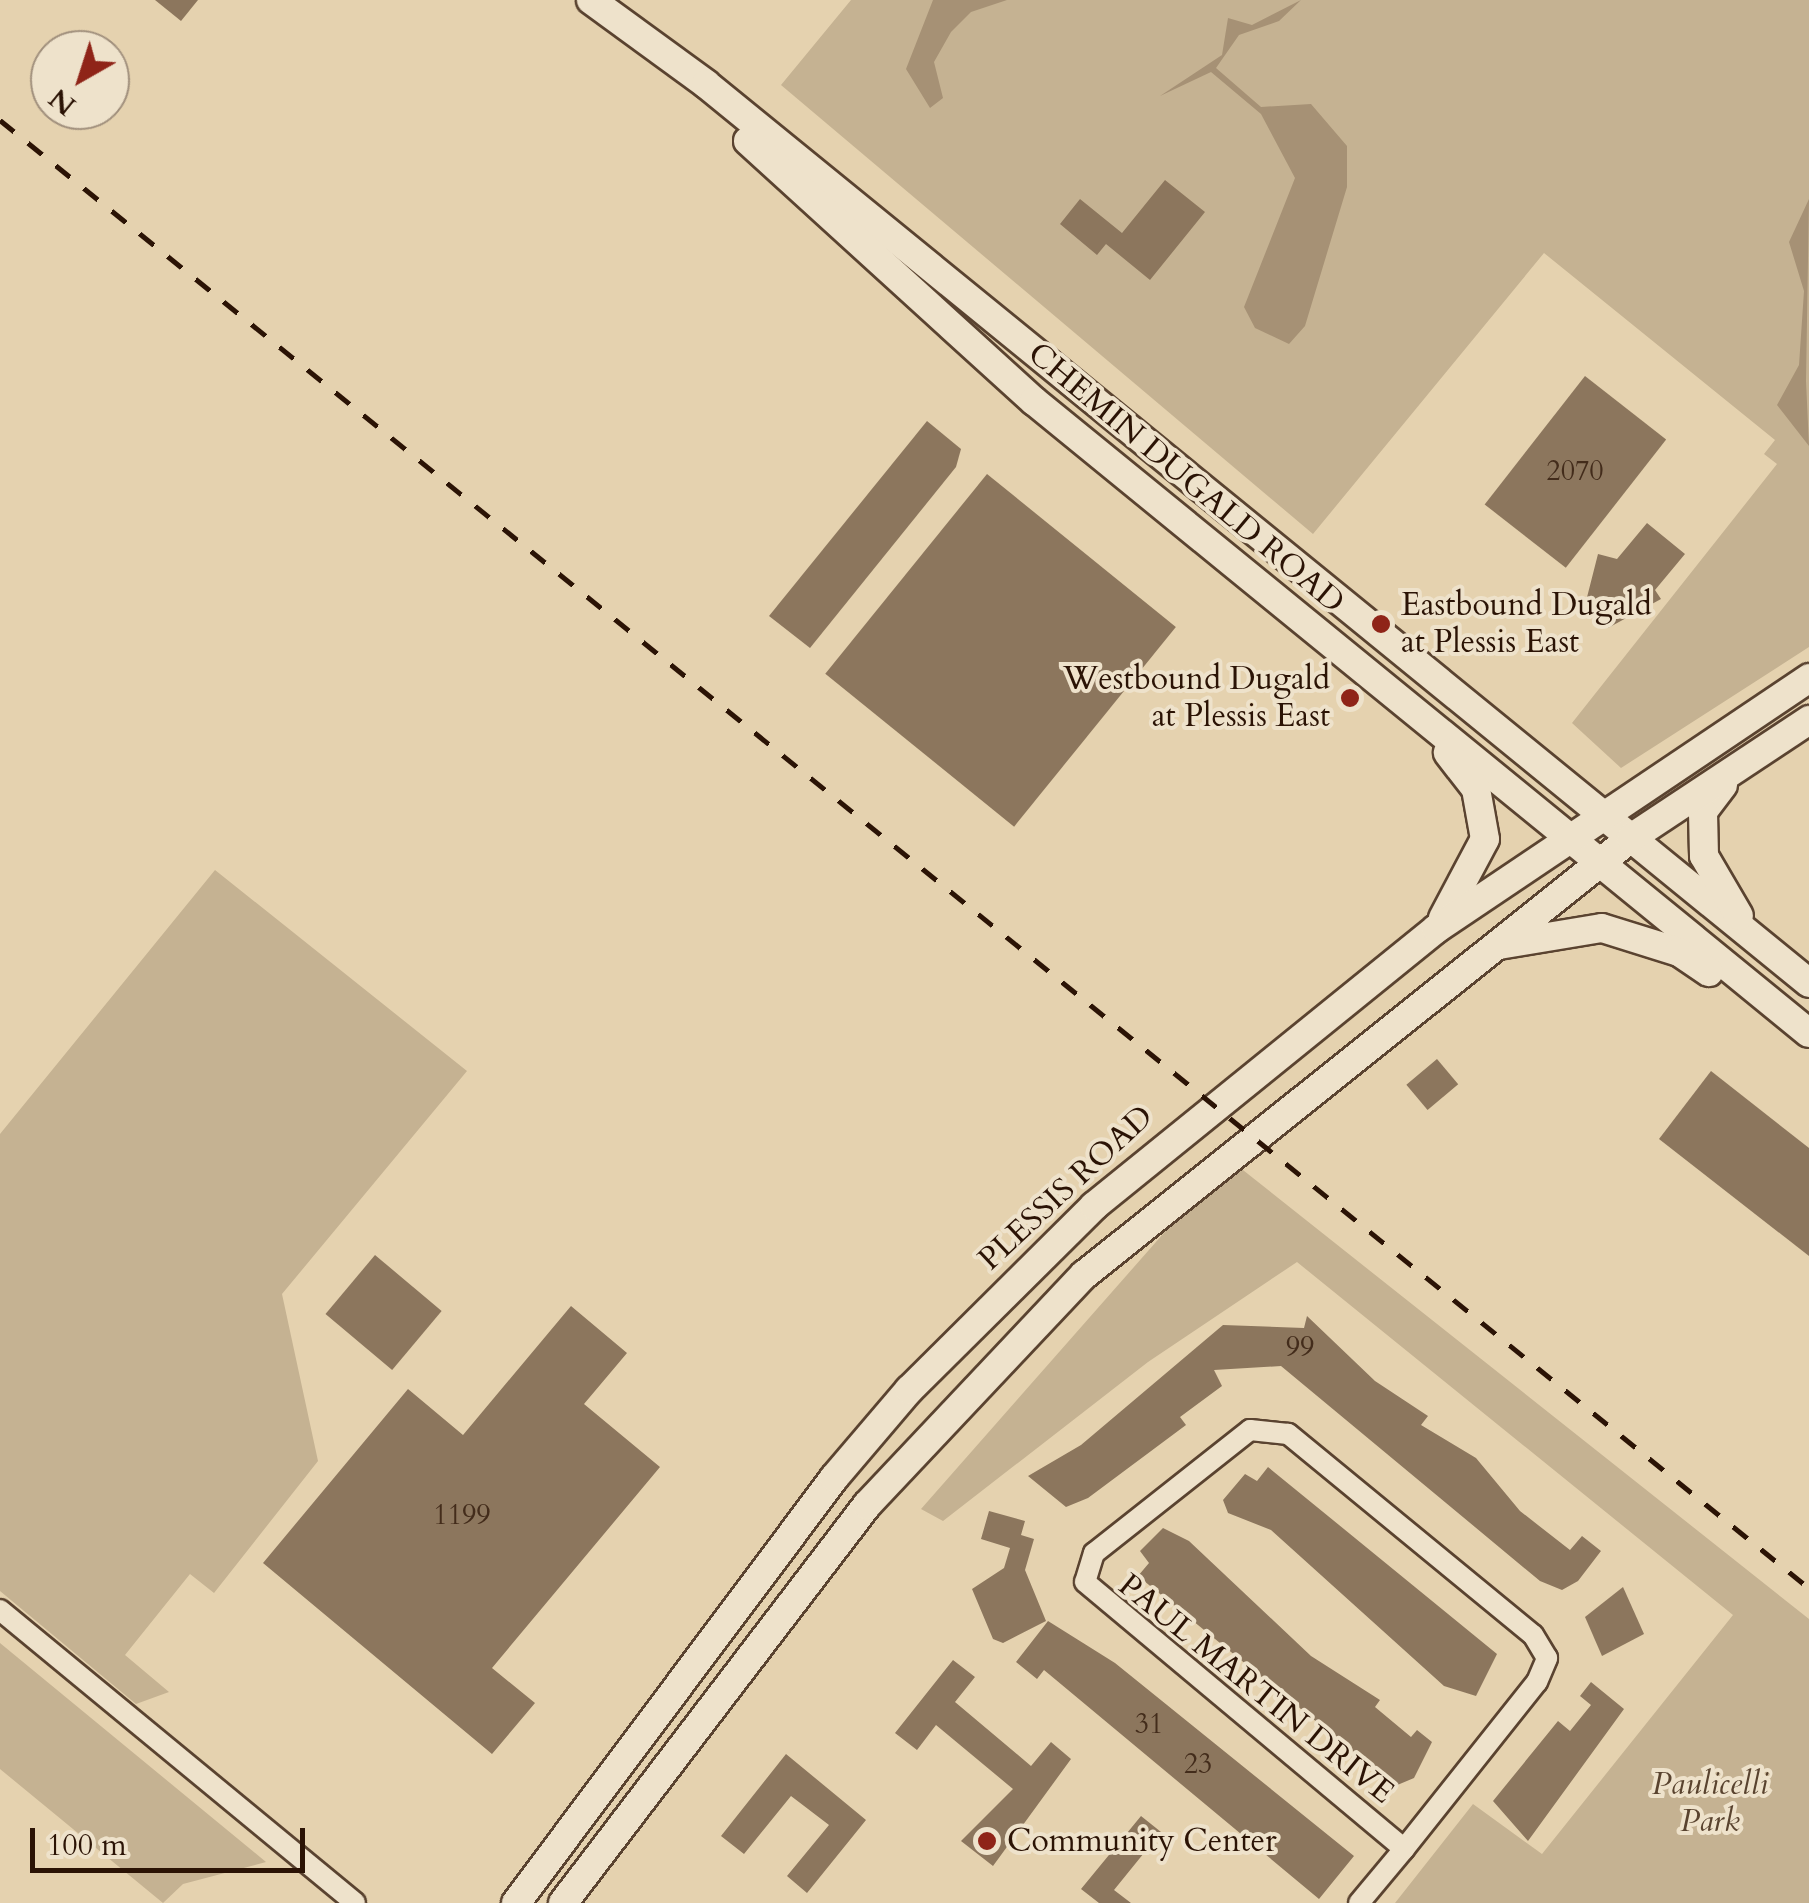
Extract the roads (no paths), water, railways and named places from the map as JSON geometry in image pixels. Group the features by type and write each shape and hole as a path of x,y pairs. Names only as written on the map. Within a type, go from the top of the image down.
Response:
{"main road":[{"name":"CHEMIN DUGALD ROAD","path":"591,0 1341,599 1809,983"},
{"name":"CHEMIN DUGALD ROAD","path":"677,68 1034,401 1801,1027"},
{"path":"1034,401 1043,361"},
{"path":"1313,629 1341,599"},
{"name":"PLESSIS ROAD","path":"516,1903 785,1539 909,1390 1171,1135 1567,834 1809,678"},
{"path":"1416,712 1484,808 1480,859 1436,930"},
{"path":"563,1903 867,1505 1016,1340 1173,1198 1492,946 1631,838 1809,720"},
{"path":"1748,760 1700,824 1704,856 1753,938"},
{"path":"1492,946 1602,928 1679,952 1801,1027"}],"street":[{"name":"PAUL MARTIN DRIVE","path":"1268,1426 1518,1622 1547,1658 1404,1848 1094,1598 1085,1582 1094,1552 1268,1426"},
{"path":"0,1610 355,1903"},
{"path":"1360,1903 1404,1848"}],"railway":[{"path":"0,120 1809,1588"}],"place":[{"name":"Eastbound Dugald at Plessis East","path":"1381,624"},
{"name":"Westbound Dugald at Plessis East","path":"1350,698"},
{"name":"Community Center","path":"987,1841"}],"park label":[{"name":"Paulicelli Park","path":"1710,1804"}]}
